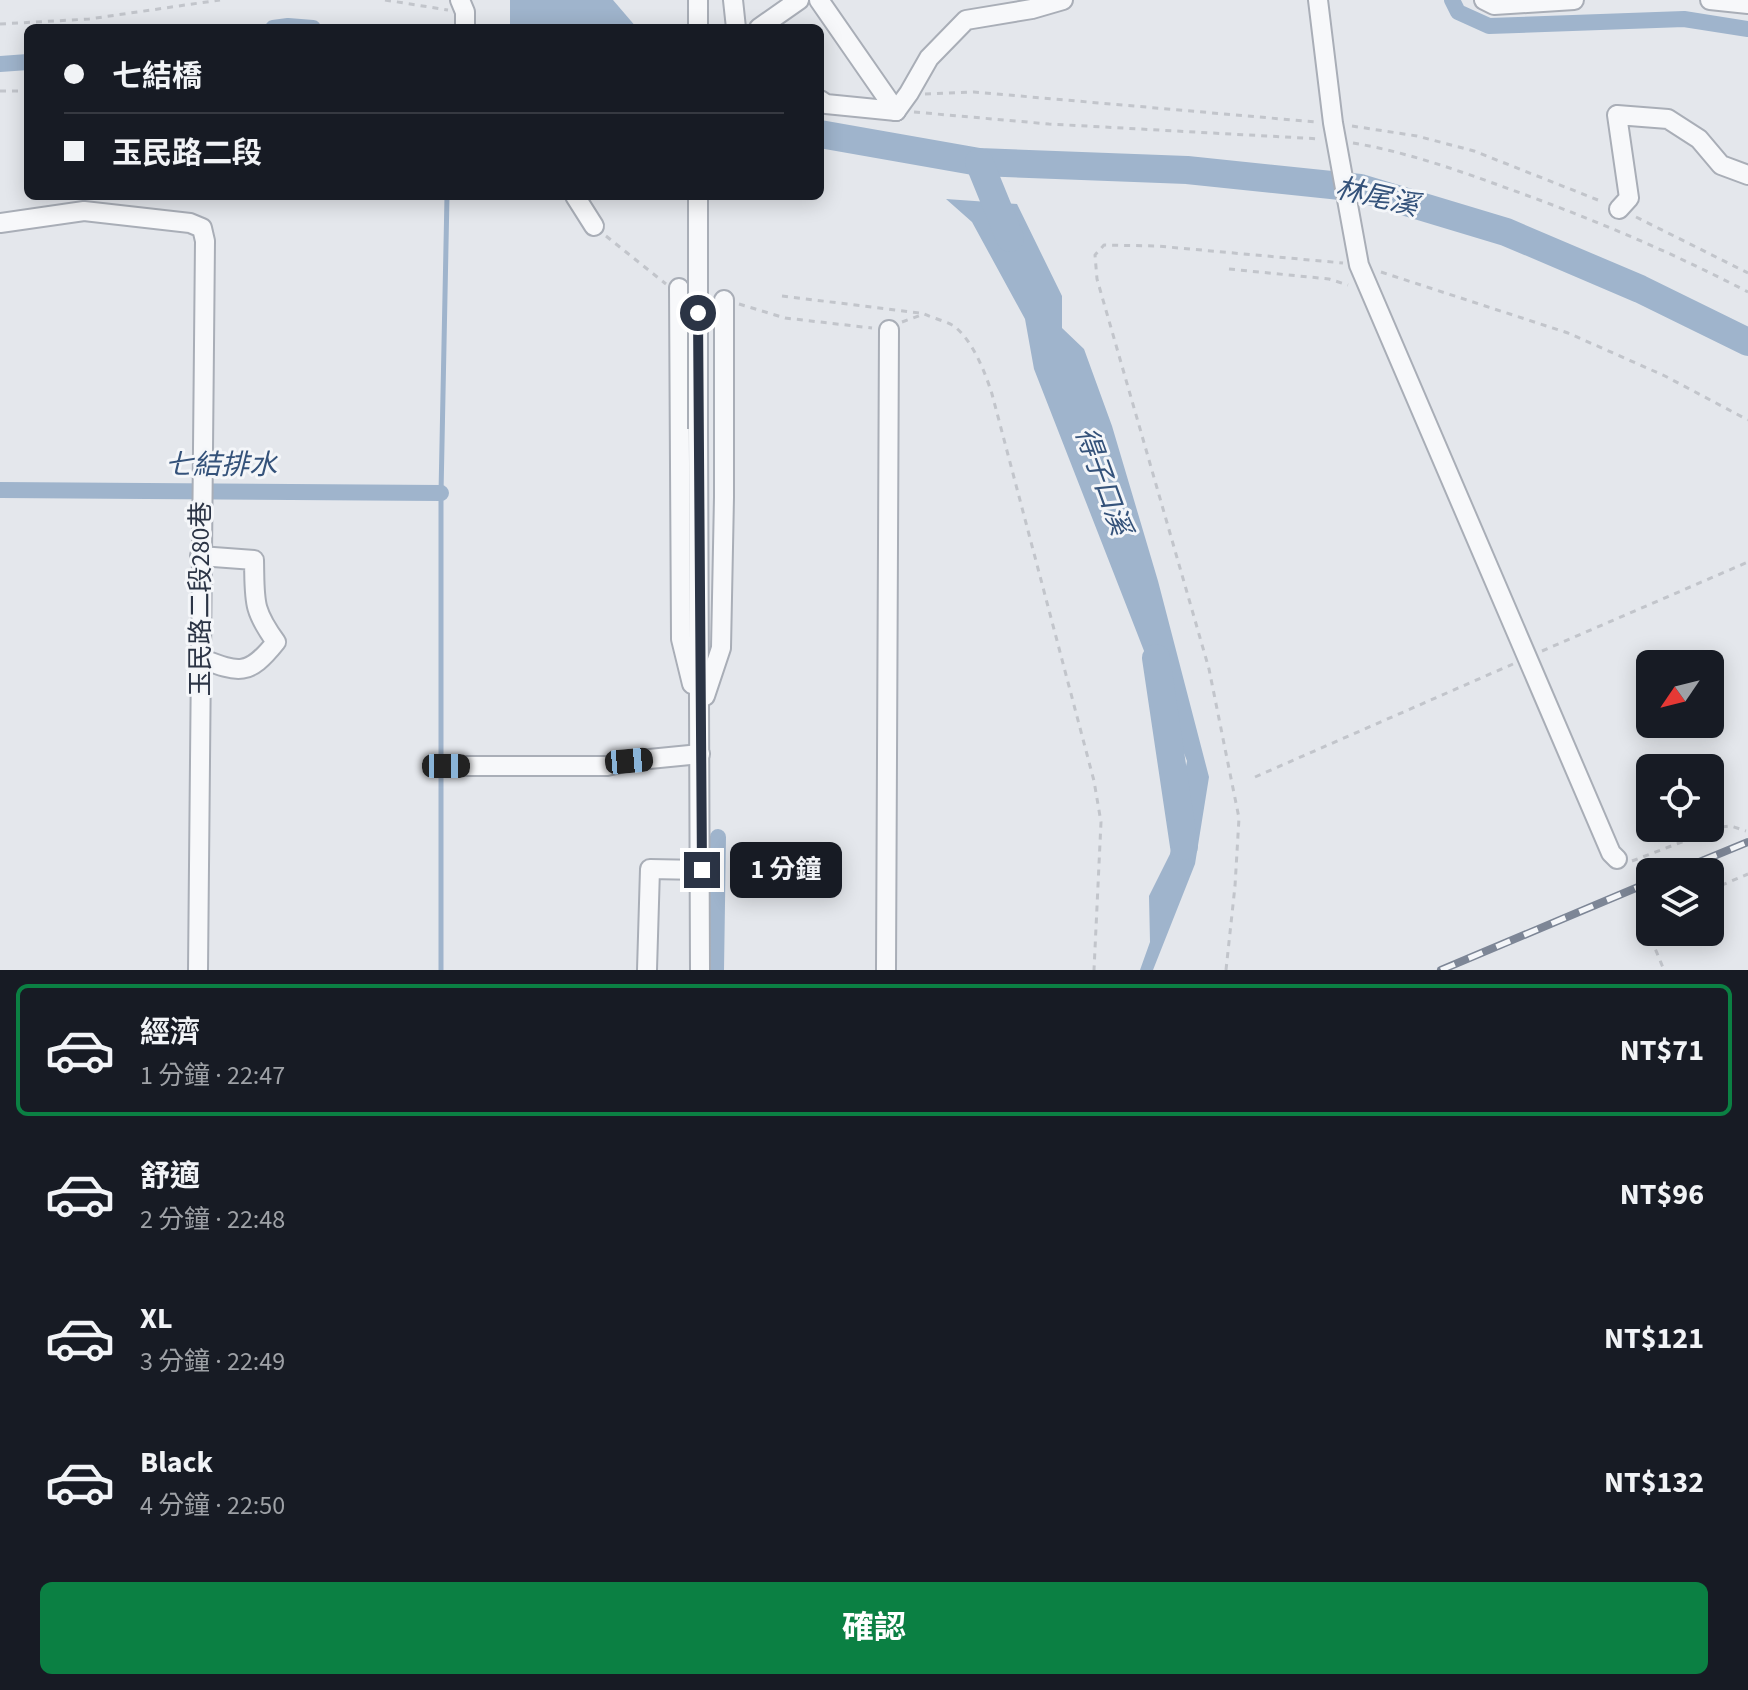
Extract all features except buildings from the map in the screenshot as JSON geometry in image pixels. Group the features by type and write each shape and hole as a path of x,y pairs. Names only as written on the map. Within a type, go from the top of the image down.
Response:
{"street":[{"path":"698,0 698,24"},
{"path":"733,0 736,24"},
{"path":"765,24 799,0"},
{"path":"819,0 896,111"},
{"path":"896,111 929,58 966,20 1032,9 1063,0"},
{"path":"1318,0 1334,131 1359,265 1611,853 1617,859"},
{"path":"1484,0 1494,5 1574,0"},
{"path":"1710,0 1748,4"},
{"path":"824,103 896,111"},
{"path":"1619,209 1629,198 1617,115 1668,119 1699,139 1721,165 1748,175"},
{"path":"578,200 594,226"},
{"path":"698,200 700,970"},
{"name":"玉民路二段280巷","path":"0,223 84,211 190,223 202,228 205,241 198,970"},
{"path":"679,288 681,639 699,714"},
{"path":"699,714 721,648 724,300"},
{"path":"886,970 889,330"},
{"path":"200,556 254,560 254,598 258,618 276,642 248,670 232,670 200,658"},
{"path":"446,766 607,766 700,754"},
{"path":"647,970 650,869 702,870"}],"path":[{"path":"0,24 89,19 220,0"},
{"path":"385,0 463,13"},
{"path":"0,91 24,91"},
{"path":"909,93 974,92 1334,131 1417,136 1474,151 1619,209 1748,273"},
{"path":"1226,970 1239,818 1209,669 1097,279 1095,255 1104,245 1157,246 1359,265 1463,296 1568,333 1665,376 1748,420"},
{"path":"1229,269 1329,279 1351,286"},
{"path":"782,296 924,314 953,326 963,336 984,370 1085,741 1101,822 1094,970"},
{"path":"889,330 924,314"},
{"path":"1255,777 1748,562"},
{"path":"1617,859 1623,863 1635,861 1721,827 1731,826 1746,831"},
{"path":"1724,884 1748,874"},
{"path":"1654,946 1664,970"}],"water":[{"path":"510,0 613,0 634,24 510,24"},
{"path":"946,199 1017,204 1062,296 1062,328 1084,349 1112,426 1158,581 1209,777 1195,864 1153,970 1140,970 1150,942 1149,896 1170,854 1187,761 1034,369 1025,319 972,222"}],"waterway":[{"path":"1452,0 1458,12 1489,26 1684,19 1748,29"},
{"path":"0,64 24,62"},
{"name":"林尾溪","path":"824,135 979,162 1187,170 1360,188 1506,232 1640,289 1748,342"},
{"name":"得子口溪","path":"979,162 1010,238"},
{"path":"441,970 441,493 447,200"},
{"name":"七結排水","path":"0,490 441,493"},
{"name":"得子口溪","path":"1156,658 1184,846"},
{"path":"716,970 718,837"}],"railway":[{"path":"1709,858 1748,842"},
{"path":"1441,970 1636,888"}],"route":[{"path":"698,313 702,870"}]}
